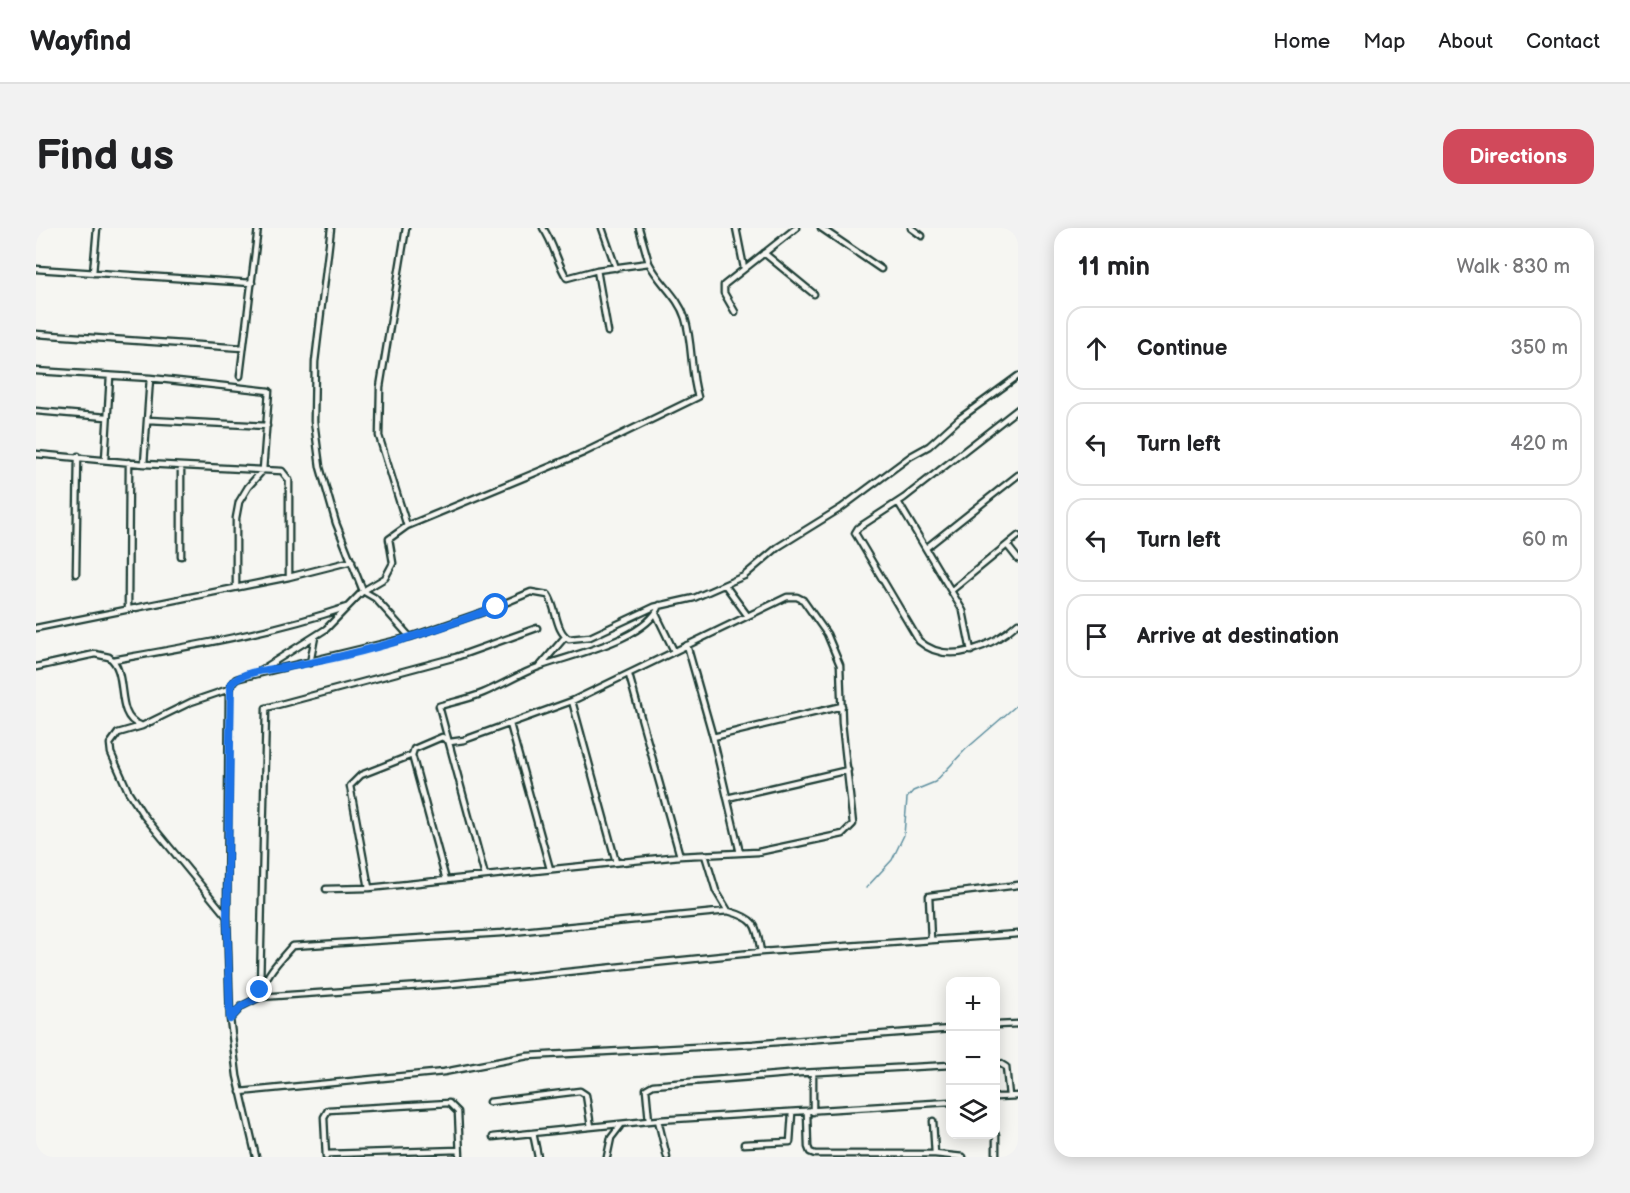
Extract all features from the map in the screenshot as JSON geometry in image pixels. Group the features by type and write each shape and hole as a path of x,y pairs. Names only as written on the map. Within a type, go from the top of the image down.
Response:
{"street":[{"path":"93,273 97,228"},
{"path":"240,376 258,228"},
{"path":"331,228 315,362 314,421 320,467 336,523 363,591 375,598 410,637"},
{"path":"406,228 380,387 379,436 407,526"},
{"path":"543,228 554,244 560,267 567,278 597,270 649,263"},
{"path":"602,228 616,268"},
{"path":"258,672 315,636 363,591 386,578 393,563 389,540 407,526 583,453 699,397 693,380 685,319 676,299 649,263 639,228"},
{"path":"736,228 744,268"},
{"path":"735,312 723,289 724,285 796,228"},
{"path":"821,228 882,269"},
{"path":"910,228 922,236"},
{"path":"764,253 814,294"},
{"path":"36,269 252,283"},
{"path":"597,270 608,332"},
{"path":"36,334 243,348"},
{"path":"36,371 266,388 270,394 263,470 253,479 239,502 236,518 236,587"},
{"path":"105,460 110,376"},
{"path":"564,637 575,639 590,637 660,605 684,601 744,576 778,547 834,513 910,456 929,446 959,419 1018,376"},
{"path":"144,464 150,378"},
{"path":"1018,409 898,502 858,528 855,533 857,540 919,641 927,649 938,652 971,651 996,641 1018,623"},
{"path":"36,411 106,417"},
{"path":"147,420 267,426"},
{"path":"36,454 78,456 144,464 282,471 290,480 289,577"},
{"path":"76,574 78,456"},
{"path":"128,609 129,462"},
{"path":"181,466 181,556"},
{"path":"926,548 1018,476"},
{"path":"898,502 963,611 971,651"},
{"path":"952,591 1018,536"},
{"path":"1007,545 1018,560"},
{"path":"36,628 289,577 351,561"},
{"path":"725,585 747,615"},
{"path":"256,1157 240,1092 230,1019 227,916 229,689 236,679 258,672 310,663 410,637 486,611 515,597 540,592 548,595 552,601 564,637"},
{"path":"326,889 369,888 680,856 758,852 843,834 850,830 853,824 840,665 835,650 803,600 788,597 572,701 510,724 450,742 442,737 414,749 412,755 446,880"},
{"path":"485,876 439,706 480,694 540,666 585,653 635,630 656,614 660,605"},
{"path":"36,667 95,654 113,660 232,639 299,623 349,606"},
{"path":"656,614 674,651"},
{"path":"260,997 266,708 456,657 537,628"},
{"path":"310,663 315,636"},
{"path":"540,666 564,637"},
{"path":"687,645 713,738 740,852"},
{"path":"113,660 126,711 131,720 142,726"},
{"path":"629,675 680,856"},
{"path":"227,916 144,816 114,764 110,744 114,737 191,702 229,689"},
{"path":"572,701 616,862"},
{"path":"713,738 842,706"},
{"path":"510,724 550,869"},
{"path":"369,888 350,786 361,775 412,755"},
{"path":"728,798 848,770"},
{"path":"705,855 716,891 728,910"},
{"path":"931,940 929,896 1018,885"},
{"path":"260,990 292,946 502,933 728,910 749,918 756,924 761,952"},
{"path":"230,1019 242,1006 260,997 451,984 761,952 1018,934"},
{"path":"1000,1025 1018,1024"},
{"path":"240,1092 444,1072 528,1056 753,1044 946,1029"},
{"path":"1000,1063 1006,1067 1009,1096"},
{"path":"649,1121 646,1089 653,1085 946,1065"},
{"path":"813,1073 808,1147 810,1152 815,1154 935,1154 963,1157"},
{"path":"489,1102 580,1091 586,1095 591,1127"},
{"path":"1000,1097 1018,1096"},
{"path":"493,1137 658,1120 946,1102"},
{"path":"459,1150 409,1154 326,1155 324,1113 328,1110 449,1103 458,1113 460,1157"},
{"path":"744,1144 790,1142 792,1113"},
{"path":"658,1120 667,1157"},
{"path":"933,1120 935,1154"},
{"path":"607,1157 612,1138 621,1125"},
{"path":"533,1133 538,1157"},
{"path":"996,1139 996,1157"}],"waterway":[{"path":"866,888 892,860 904,835 907,798 913,791 935,782 965,750 1018,704"}],"route":[{"path":"260,990 260,997 242,1006 230,1019 227,916 229,689 231,684 245,675 310,663 423,634 496,607"}]}
